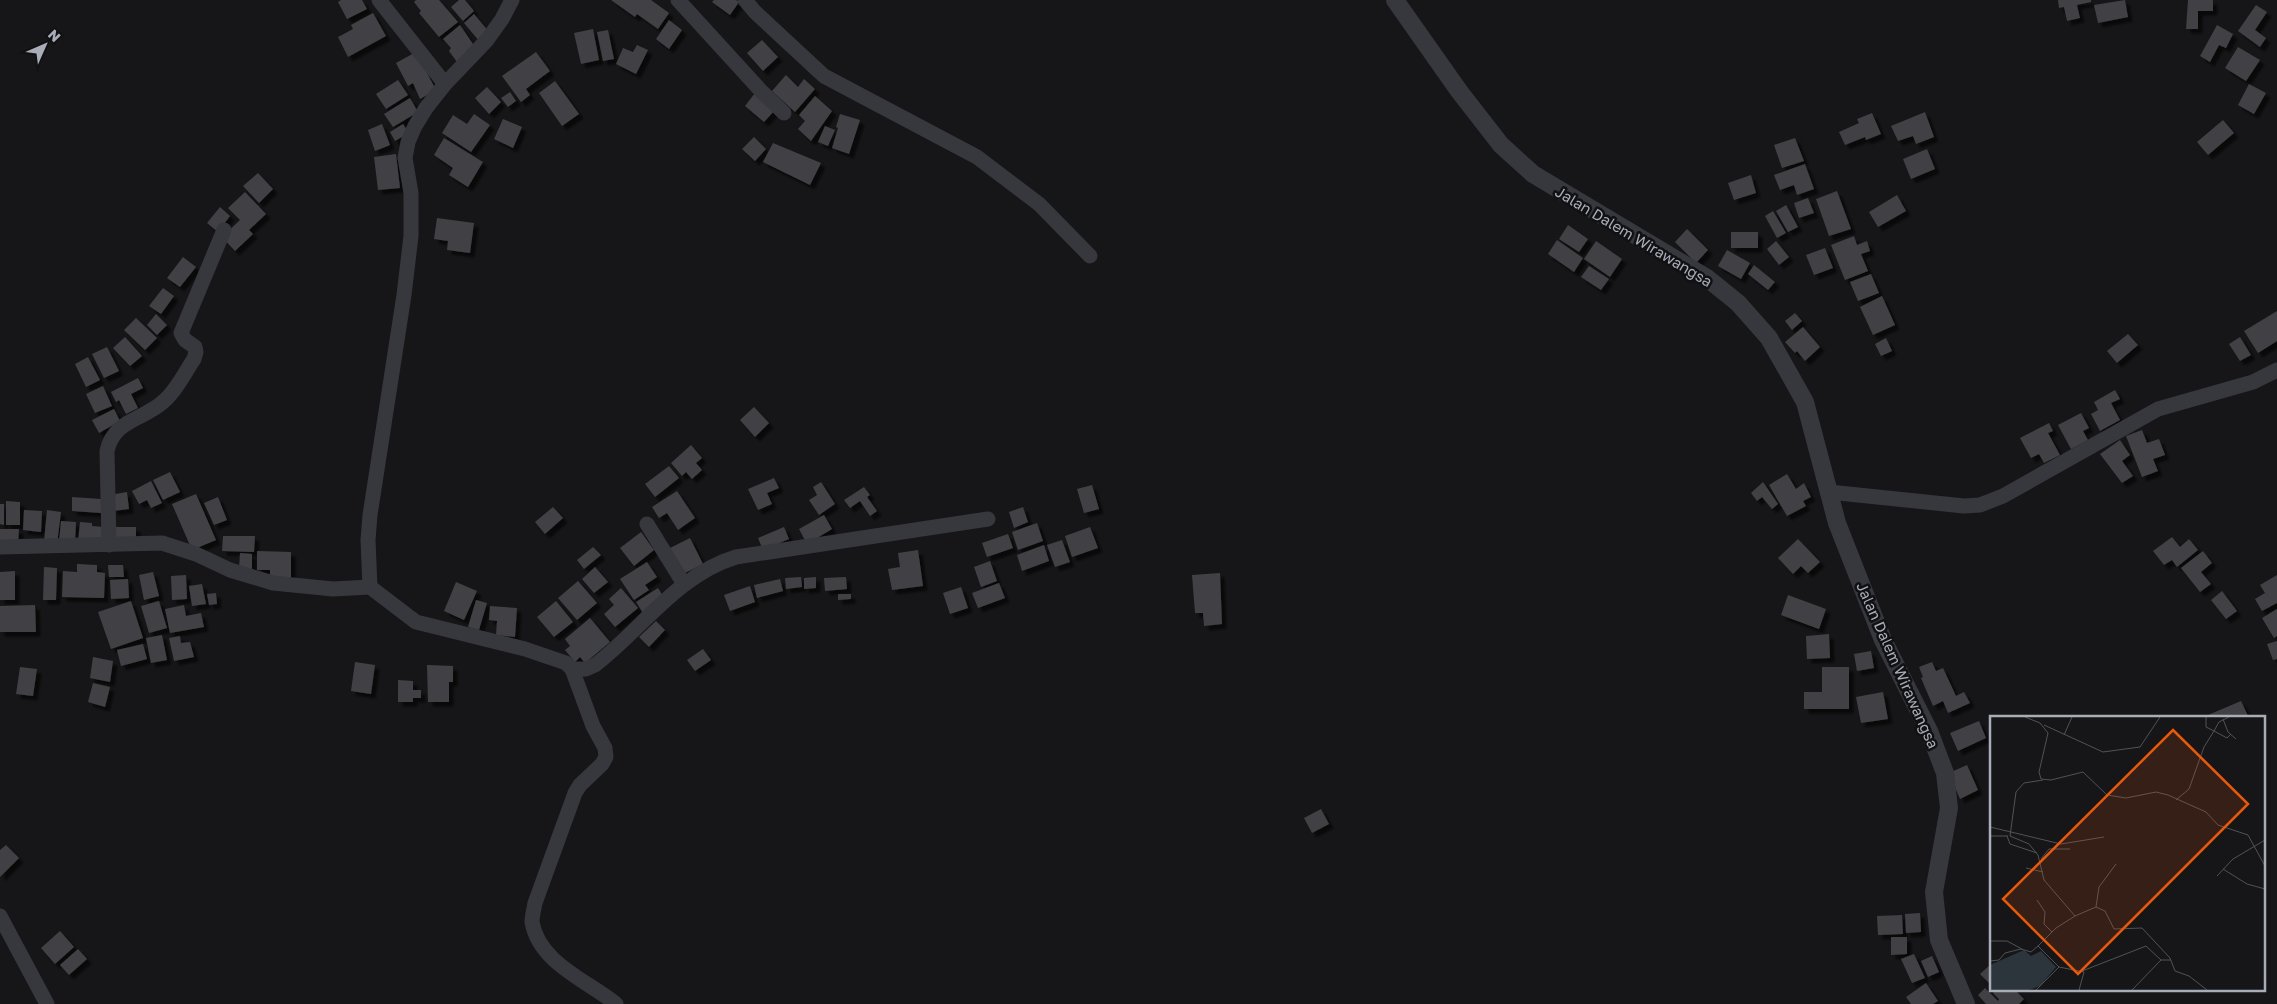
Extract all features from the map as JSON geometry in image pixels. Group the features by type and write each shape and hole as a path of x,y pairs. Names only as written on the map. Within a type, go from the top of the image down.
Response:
{"street":[{"path":"379,0 446,84"},
{"path":"370,587 368,540 370,515 404,295 411,236 411,194 405,158 415,126 446,84 488,40 512,0"},
{"path":"678,0 784,114"},
{"path":"745,0 755,12 824,76 977,157 1039,204 1090,256"},
{"name":"Jalan Dalem Wirawangsa","path":"1395,0 1459,91 1501,146 1533,174 1707,278 1738,303 1769,338 1805,402 1837,523 1884,640 1929,731 1945,773 1949,808 1934,892 1939,940 1966,1004"},
{"path":"109,545 108,450 110,438 121,426 165,400 194,358 195,347 185,340 181,333 224,230"},
{"path":"1829,492 1964,506 1980,505 2003,496 2158,409 2253,382 2277,370"},
{"path":"572,669 580,670 595,665 684,584 710,567 736,557 988,519"},
{"path":"647,524 684,584"},
{"path":"0,547 162,543 196,554 230,570 273,583 333,589 370,587 416,622 525,649 566,664 572,669 593,726 605,748 606,757 602,764 580,785 575,794 535,903 532,921 539,940 547,952 616,1004"},
{"path":"0,916 51,1003"}],"building":[{"path":"341,0 362,0 367,9 347,19 338,2"},
{"path":"416,0 439,0 458,22 439,37 419,13 421,11 414,2"},
{"path":"459,0 465,0 474,11 463,21 451,7"},
{"path":"611,0 651,0 669,13 658,29 637,14 635,17"},
{"path":"714,0 736,0 739,2 730,15 712,2"},
{"path":"2058,0 2091,0 2091,2 2077,5 2080,18 2067,21 2064,7 2059,8"},
{"path":"2125,0 2128,17 2098,23 2094,5"},
{"path":"2188,0 2213,0 2213,11 2198,11 2198,29 2186,29"},
{"path":"2256,5 2267,12 2255,30 2266,38 2260,47 2238,31"},
{"path":"373,13 386,36 348,57 338,37 353,29 351,25"},
{"path":"474,14 490,33 480,42 464,23"},
{"path":"669,20 682,30 669,49 656,39"},
{"path":"460,25 475,47 457,62 449,51 451,48 443,39"},
{"path":"2217,25 2233,34 2226,48 2219,45 2210,62 2200,56"},
{"path":"593,29 599,60 581,64 574,33"},
{"path":"608,30 614,59 603,61 597,32"},
{"path":"762,40 778,57 763,71 747,53"},
{"path":"637,45 648,50 636,74 616,64 623,48 633,52"},
{"path":"2238,47 2260,60 2246,81 2225,68"},
{"path":"416,52 436,90 420,99 413,83 408,86 396,63"},
{"path":"536,52 550,71 526,89 530,95 521,102 502,76"},
{"path":"786,75 798,87 804,79 815,89 795,112 772,91"},
{"path":"398,80 408,95 386,109 376,94"},
{"path":"555,81 579,114 562,126 539,93"},
{"path":"2249,84 2266,93 2254,114 2238,105"},
{"path":"487,87 501,102 489,114 475,98"},
{"path":"510,92 516,101 508,107 501,98"},
{"path":"755,93 775,110 764,122 745,106"},
{"path":"815,96 832,111 811,141 798,129 805,121 799,115"},
{"path":"410,98 418,112 393,127 384,114"},
{"path":"1925,112 1934,137 1916,144 1913,136 1898,141 1891,126"},
{"path":"1872,113 1881,134 1866,140 1865,137 1845,145 1839,132 1859,123 1857,119"},
{"path":"474,114 490,125 471,152 442,133 453,115 467,124"},
{"path":"840,114 860,120 849,154 832,148"},
{"path":"503,119 522,127 513,148 494,139"},
{"path":"2223,120 2234,133 2208,155 2197,142"},
{"path":"382,124 390,145 375,151 368,130"},
{"path":"403,124 409,133 395,141 390,132"},
{"path":"825,126 835,130 828,146 818,142"},
{"path":"754,137 766,149 755,161 742,149"},
{"path":"444,138 483,162 468,187 449,175 453,168 434,155"},
{"path":"1795,138 1804,161 1782,168 1774,145"},
{"path":"773,143 821,163 810,185 763,162"},
{"path":"1927,149 1935,169 1911,179 1903,159"},
{"path":"396,154 400,188 378,190 374,157"},
{"path":"1805,164 1814,189 1797,195 1794,185 1780,190 1774,175"},
{"path":"258,173 273,189 259,203 243,186"},
{"path":"1751,175 1756,193 1734,200 1728,183"},
{"path":"1837,191 1851,229 1829,236 1816,199"},
{"path":"245,192 266,214 249,230 253,234 235,251 222,237 240,220 228,208"},
{"path":"1897,195 1906,211 1878,227 1869,212"},
{"path":"1808,198 1814,213 1799,218 1794,203"},
{"path":"1786,205 1798,227 1788,232 1776,211"},
{"path":"220,207 230,216 218,232 207,223"},
{"path":"1773,211 1786,233 1777,238 1765,216"},
{"path":"437,218 474,223 470,253 447,250 448,241 434,239"},
{"path":"1568,225 1588,239 1579,252 1559,239"},
{"path":"1687,229 1708,250 1696,263 1675,242"},
{"path":"1731,232 1758,232 1758,248 1731,248"},
{"path":"1854,236 1857,245 1867,241 1870,251 1861,254 1868,271 1845,280 1831,245"},
{"path":"1557,240 1583,258 1574,272 1548,254"},
{"path":"1596,241 1622,259 1610,277 1584,259"},
{"path":"1776,241 1789,257 1779,265 1767,249"},
{"path":"1825,248 1833,268 1814,275 1806,255"},
{"path":"1727,250 1750,263 1741,279 1718,266"},
{"path":"183,257 196,267 180,287 167,278"},
{"path":"1754,265 1775,282 1768,290 1748,274"},
{"path":"1589,266 1609,279 1601,290 1581,277"},
{"path":"1871,274 1879,293 1858,301 1850,282"},
{"path":"163,288 174,296 161,314 149,306"},
{"path":"1882,296 1895,325 1873,335 1860,307"},
{"path":"2277,311 2277,341 2258,353 2244,331"},
{"path":"1795,313 1802,321 1792,330 1785,321"},
{"path":"156,314 167,325 157,335 147,325"},
{"path":"136,318 157,338 145,350 124,330"},
{"path":"1803,327 1820,347 1805,361 1797,351 1795,353 1785,342"},
{"path":"2128,334 2138,345 2117,363 2107,351"},
{"path":"125,337 142,356 130,366 113,348"},
{"path":"2240,337 2251,355 2240,361 2229,344"},
{"path":"1886,338 1892,351 1881,356 1875,344"},
{"path":"107,347 119,371 104,378 92,354"},
{"path":"88,357 100,380 86,387 75,364"},
{"path":"138,378 143,388 131,394 138,408 126,414 119,400 116,402 111,392"},
{"path":"103,386 112,406 95,413 86,394"},
{"path":"2115,390 2120,399 2111,403 2120,420 2100,431 2091,414 2098,410 2094,402"},
{"path":"754,407 769,423 755,437 740,420"},
{"path":"114,409 120,421 99,433 92,420"},
{"path":"2081,413 2089,428 2083,431 2088,440 2071,449 2058,425"},
{"path":"2049,423 2053,431 2048,433 2060,455 2044,463 2039,454 2031,458 2020,438"},
{"path":"2142,430 2147,443 2159,439 2165,455 2153,459 2158,471 2142,477 2126,436"},
{"path":"2120,440 2130,455 2122,461 2133,476 2122,483 2100,454"},
{"path":"691,445 702,458 696,463 702,470 692,479 686,472 682,476 671,463"},
{"path":"669,466 679,478 655,497 645,484"},
{"path":"170,472 180,492 163,500 153,480"},
{"path":"1787,474 1796,489 1804,483 1811,497 1803,501 1806,506 1787,516 1769,485"},
{"path":"774,478 779,488 767,493 772,504 758,510 748,489"},
{"path":"151,481 162,503 151,508 147,500 139,504 132,491"},
{"path":"821,482 835,504 819,515 809,500 817,495 813,487"},
{"path":"1763,482 1778,504 1772,509 1762,497 1757,501 1751,493"},
{"path":"1092,485 1099,509 1084,513 1077,489"},
{"path":"864,487 870,495 867,497 877,511 870,516 860,501 850,508 844,500"},
{"path":"677,491 695,518 678,530 667,513 659,518 652,507"},
{"path":"127,492 129,509 113,511 110,495"},
{"path":"196,494 216,540 192,550 172,504"},
{"path":"72,497 101,499 101,513 72,511"},
{"path":"218,497 227,520 214,525 204,503"},
{"path":"6,501 20,502 20,525 6,525"},
{"path":"0,504 4,504 4,525 0,524"},
{"path":"553,507 563,518 545,534 535,522"},
{"path":"1023,507 1028,522 1014,528 1009,512"},
{"path":"24,510 42,511 41,532 23,530"},
{"path":"47,510 61,512 57,544 44,542"},
{"path":"824,515 832,529 807,544 799,529"},
{"path":"61,521 76,522 75,543 59,542"},
{"path":"80,522 104,527 103,540 78,542"},
{"path":"1037,523 1043,541 1018,550 1012,532"},
{"path":"113,527 136,527 136,541 113,541"},
{"path":"784,527 789,539 763,550 758,538"},
{"path":"1090,527 1098,548 1072,557 1065,536"},
{"path":"0,529 19,529 18,544 0,544"},
{"path":"641,532 654,550 634,566 620,548"},
{"path":"1008,534 1013,548 987,557 982,543"},
{"path":"223,536 255,536 254,552 222,551"},
{"path":"2172,537 2180,547 2189,539 2198,550 2177,567 2172,560 2164,565 2153,551"},
{"path":"690,538 703,564 681,575 668,549"},
{"path":"1798,539 1820,562 1808,573 1801,566 1793,574 1778,558"},
{"path":"1062,540 1070,562 1055,567 1047,545"},
{"path":"1044,545 1049,561 1022,571 1017,555"},
{"path":"593,547 601,555 584,569 577,560"},
{"path":"918,550 923,586 892,590 888,569 900,567 898,553"},
{"path":"257,551 291,552 291,579 270,578 270,570 257,570"},
{"path":"2203,551 2212,563 2201,572 2211,584 2200,592 2181,568"},
{"path":"240,553 252,554 252,569 239,569"},
{"path":"990,561 997,581 981,587 974,567"},
{"path":"647,562 657,577 645,585 649,590 634,600 620,579"},
{"path":"77,564 97,565 97,572 105,573 104,598 62,597 63,571 77,572"},
{"path":"108,565 123,565 124,577 109,577"},
{"path":"44,567 57,568 56,600 43,600"},
{"path":"595,567 608,582 594,593 582,579"},
{"path":"15,571 15,600 0,600 0,572"},
{"path":"153,572 159,596 144,600 139,575"},
{"path":"1220,573 1222,624 1204,626 1203,613 1195,613 1192,575"},
{"path":"186,575 187,599 172,600 171,576"},
{"path":"2277,575 2277,603 2262,611 2255,599 2265,593 2260,585"},
{"path":"801,577 802,587 786,589 785,578"},
{"path":"816,577 816,588 804,589 804,578"},
{"path":"846,577 847,589 825,591 824,578"},
{"path":"128,579 129,598 111,599 110,580"},
{"path":"780,579 783,591 757,598 754,585"},
{"path":"578,581 597,603 577,620 558,598"},
{"path":"456,582 477,591 464,620 444,611"},
{"path":"999,583 1005,598 978,608 972,593"},
{"path":"202,584 206,604 192,606 189,586"},
{"path":"750,586 755,602 730,611 724,595"},
{"path":"961,587 968,608 950,614 943,593"},
{"path":"621,588 638,608 615,627 604,614 614,605 609,599"},
{"path":"658,588 665,599 643,613 636,602"},
{"path":"2222,591 2237,611 2226,619 2211,600"},
{"path":"216,593 217,604 209,605 207,594"},
{"path":"838,594 851,594 851,599 838,600"},
{"path":"1788,595 1826,609 1819,629 1781,615"},
{"path":"476,600 487,603 479,630 468,627"},
{"path":"131,601 143,638 111,649 98,612"},
{"path":"159,601 167,628 149,633 141,606"},
{"path":"556,601 573,622 554,637 537,617"},
{"path":"35,605 36,632 0,632 0,606"},
{"path":"184,605 186,616 201,613 204,627 170,633 165,609"},
{"path":"490,606 517,608 515,637 496,635 497,621 489,620"},
{"path":"2277,609 2277,636 2274,638 2262,618"},
{"path":"590,618 610,642 585,663 580,657 575,662 565,650 570,646 565,639"},
{"path":"656,621 665,630 649,647 639,637"},
{"path":"1829,634 1830,658 1807,659 1806,636"},
{"path":"162,635 167,660 151,663 146,638"},
{"path":"180,636 181,643 190,642 194,657 174,661 169,638"},
{"path":"2277,641 2277,659 2273,660 2267,644"},
{"path":"143,644 147,659 121,666 117,650"},
{"path":"703,649 711,660 695,671 687,660"},
{"path":"1871,651 1874,668 1857,671 1854,654"},
{"path":"93,657 113,661 110,682 90,678"},
{"path":"355,662 375,665 371,694 351,691"},
{"path":"1932,662 1936,671 1943,668 1956,696 1964,692 1970,703 1948,713 1943,701 1933,706 1921,678 1923,677 1919,667"},
{"path":"427,665 453,666 453,682 449,682 449,702 428,702"},
{"path":"20,667 37,669 33,696 16,694"},
{"path":"1822,667 1849,667 1849,709 1804,709 1804,692 1822,692"},
{"path":"398,680 413,681 413,690 421,690 421,698 413,698 413,702 398,702"},
{"path":"93,683 110,687 105,707 88,702"},
{"path":"1883,692 1888,719 1861,723 1856,697"},
{"path":"2241,701 2248,716 2209,716"},
{"path":"1979,721 1986,738 1958,751 1950,733"},
{"path":"1967,765 1978,790 1960,799 1949,773"},
{"path":"1321,809 1329,824 1312,833 1304,818"},
{"path":"6,845 19,858 0,877 0,850"},
{"path":"1920,913 1921,932 1906,933 1905,914"},
{"path":"1902,915 1903,934 1878,935 1877,916"},
{"path":"60,931 74,947 55,964 41,948"},
{"path":"1891,937 1907,937 1907,954 1891,955"},
{"path":"78,949 87,959 69,975 60,965"},
{"path":"1914,954 1925,978 1912,983 1901,959"},
{"path":"1932,956 1939,972 1928,977 1921,961"},
{"path":"1990,965 1990,984 1980,974"},
{"path":"1926,983 1938,1001 1933,1004 1911,1004 1906,997"},
{"path":"1985,988 1998,1001 1999,999 1994,992 2017,992 2024,999 2019,1004 1986,1004 1978,995"}]}
